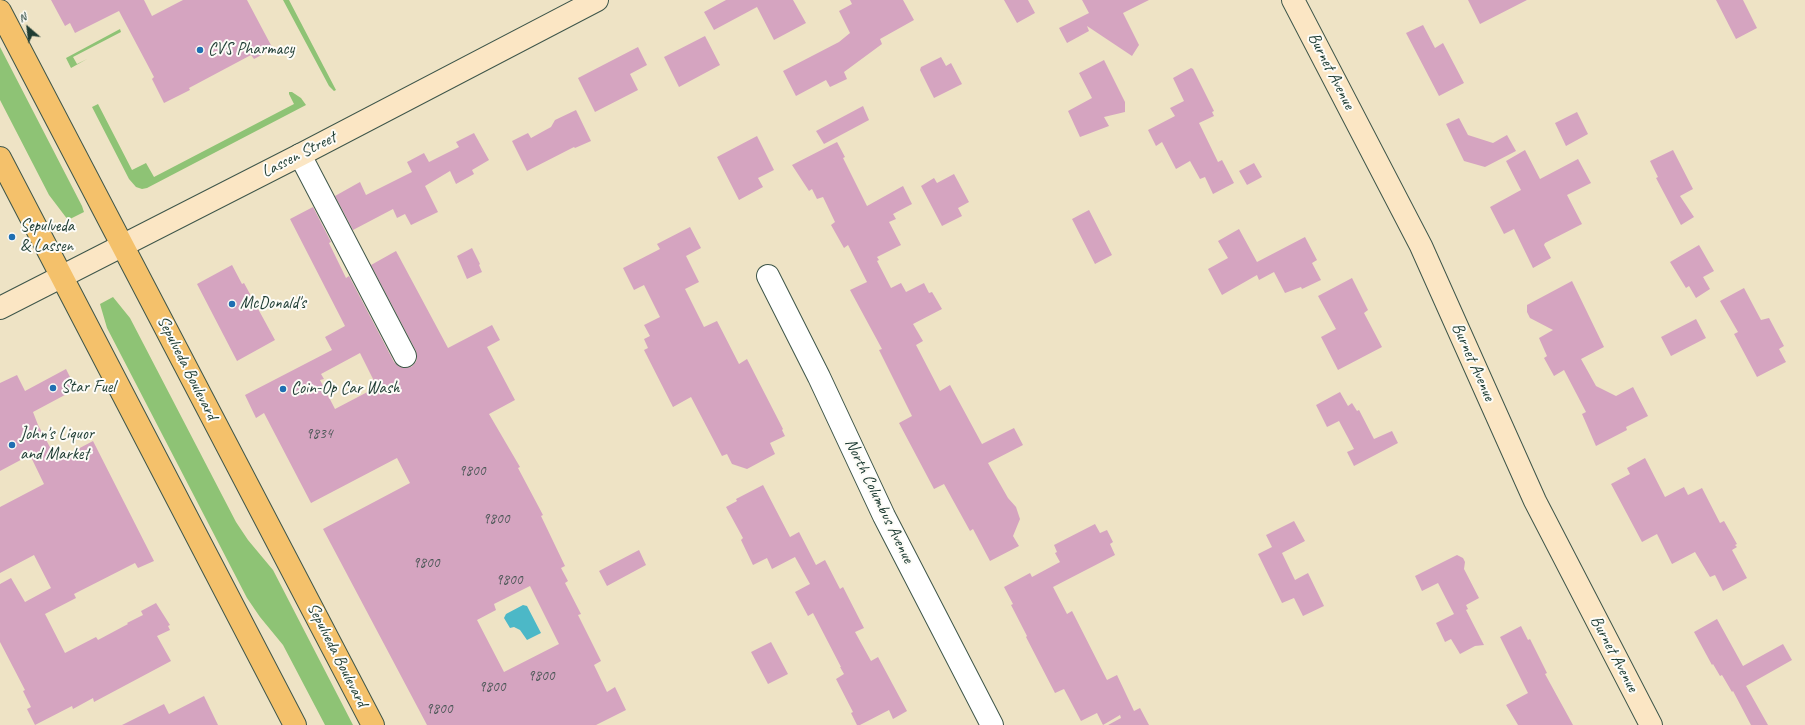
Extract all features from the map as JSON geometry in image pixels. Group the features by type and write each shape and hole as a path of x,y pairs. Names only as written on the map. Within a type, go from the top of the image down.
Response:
{"main road":[{"name":"Sepulveda Boulevard","path":"0,11 373,725"},
{"path":"0,158 295,725"}],"street":[{"name":"Lassen Street","path":"0,308 300,155 597,0"},
{"name":"Burnet Avenue","path":"1293,0 1421,246 1538,508 1652,725"},
{"path":"300,155 405,356"},
{"name":"North Columbus Avenue","path":"768,276 819,377 884,516 992,725"}],"green space":[{"path":"283,0 289,0 336,90 334,91 329,86"},
{"path":"120,29 121,32 73,57 77,64 87,59 71,68 66,58"},
{"path":"0,47 82,206 84,212 68,220 49,195 0,100"},
{"path":"289,92 292,92 301,98 306,105 147,188 142,189 136,187 129,179 92,107 98,104 132,170 146,163 154,177 294,104"},
{"path":"113,297 130,318 236,522 248,540 273,570 353,725 325,725 283,645 260,617 247,598 107,328 100,304"}],"water":[{"path":"523,605 527,606 541,633 527,640 520,630 514,627 510,628 504,618 506,614"}],"building":[{"name":"CVS Pharmacy","path":"51,0 144,0 152,16 183,0 247,0 273,49 254,59 251,55 164,103 152,79 154,77 119,11 75,33 70,23 65,26"},
{"path":"726,0 793,0 806,23 774,40 757,7 714,30 704,12"},
{"path":"850,0 903,0 914,20 880,39 882,44 844,72 847,79 830,87 826,80 796,96 783,71 839,42 850,33 839,11 852,4"},
{"path":"1004,0 1028,0 1035,13 1017,23"},
{"path":"1082,0 1149,0 1123,13 1139,45 1132,56 1087,26 1089,31 1067,43 1059,28 1089,13"},
{"path":"1468,0 1527,0 1480,24"},
{"path":"1716,0 1743,0 1757,28 1736,39"},
{"path":"1423,25 1435,48 1443,43 1464,83 1439,96 1406,33"},
{"path":"705,36 720,65 679,87 664,57"},
{"path":"638,47 647,65 630,74 638,90 595,112 578,78"},
{"path":"941,57 946,66 951,63 962,84 934,98 920,70 921,67"},
{"path":"1104,60 1125,102 1125,112 1104,117 1109,126 1080,137 1068,111 1092,98 1079,73"},
{"path":"1191,68 1193,69 1214,111 1212,112 1214,116 1199,123 1218,162 1222,160 1234,183 1213,194 1205,177 1200,179 1190,161 1176,169 1162,142 1156,146 1148,130 1175,116 1170,108 1184,101 1173,78"},
{"path":"863,106 869,120 824,144 816,131"},
{"path":"576,110 591,141 575,148 574,147 527,171 512,141 528,133 531,138 551,127 555,120"},
{"path":"1577,112 1588,134 1566,146 1555,123"},
{"path":"1459,118 1468,135 1493,143 1507,135 1516,151 1485,167 1464,161 1446,124"},
{"path":"474,133 489,160 472,170 474,174 456,184 450,171 425,186 438,212 411,225 405,214 397,218 393,209 353,230 335,196 360,182 366,195 412,172 407,162 424,153 429,162 459,147 456,142"},
{"path":"757,136 774,170 758,178 763,187 739,200 717,157"},
{"path":"837,142 845,157 843,158 867,206 903,186 912,204 893,214 896,219 889,222 901,245 877,257 879,260 877,261 891,288 901,283 906,292 924,283 929,293 932,292 942,309 913,324 923,341 916,345 940,391 950,385 982,444 1014,428 1023,445 988,463 1008,498 1016,507 1020,519 1013,536 1019,546 990,561 973,529 970,531 944,484 934,489 899,423 912,416 879,350 882,349 850,290 867,282 848,245 844,248 831,225 835,222 823,197 817,199 812,189 809,191 792,165"},
{"path":"1525,150 1540,179 1578,159 1591,183 1567,195 1582,224 1545,243 1544,245 1551,258 1533,268 1514,229 1504,234 1490,207 1521,190 1506,161"},
{"path":"1673,150 1693,189 1680,196 1694,217 1681,225 1656,178 1658,177 1650,161"},
{"path":"1254,163 1262,177 1247,185 1239,171"},
{"path":"954,174 969,202 958,208 962,216 942,226 921,186 934,178 937,183"},
{"path":"313,207 331,242 329,243 346,278 349,276 394,362 398,366 404,368 411,367 416,362 416,351 371,265 396,251 448,348 492,325 500,340 487,347 515,400 489,414 520,467 518,468 543,515 541,516 565,566 561,568 568,581 565,583 581,614 578,615 601,661 594,665 607,692 615,687 626,710 596,725 427,725 323,529 410,483 397,458 311,503 264,413 256,418 245,395 332,350 325,337 345,326 290,219","holes":["360,353 377,387 335,409 320,380 324,379 321,374","530,586 559,644 504,672 477,620 496,610 494,604"]},
{"path":"1089,210 1112,255 1095,264 1072,219"},
{"path":"690,227 701,248 686,256 699,282 685,289 704,327 717,321 739,364 747,359 783,429 782,430 785,436 770,443 775,454 747,469 732,464 727,454 722,456 691,397 673,407 644,350 648,348 644,339 650,336 644,325 660,317 644,285 634,290 623,268 660,249 657,244"},
{"path":"1239,229 1257,262 1305,237 1317,260 1312,263 1321,280 1302,289 1301,287 1285,293 1274,272 1259,280 1257,275 1222,295 1208,269 1228,258 1218,241"},
{"path":"1699,245 1714,271 1703,277 1710,289 1696,298 1689,286 1686,288 1670,262"},
{"path":"472,248 480,264 479,265 482,272 467,279 457,256"},
{"name":"McDonald's","path":"232,265 242,284 244,283 275,340 237,361 197,284"},
{"path":"1352,278 1368,310 1364,313 1382,347 1338,370 1321,337 1336,329 1318,296"},
{"path":"1572,281 1604,347 1581,359 1596,386 1616,396 1633,387 1648,416 1626,427 1627,430 1596,446 1582,414 1586,412 1564,370 1554,376 1544,358 1547,356 1539,338 1553,330 1530,318 1527,312 1527,305"},
{"path":"1744,288 1761,320 1769,318 1784,346 1779,349 1786,362 1757,377 1734,334 1738,332 1720,301"},
{"path":"1696,319 1706,338 1671,356 1661,337"},
{"path":"66,369 76,389 33,412 38,425 57,460 93,441 154,561 138,568 135,563 74,594 76,598 45,614 65,653 96,637 98,640 128,624 127,623 143,615 141,611 156,603 170,625 168,626 170,630 157,636 171,661 94,702 93,698 73,709 72,706 35,725 27,709 31,707 23,691 25,690 0,642 0,584 11,578 25,602 51,588 34,555 0,573 0,507 44,484 30,455 0,471 0,383 17,375 25,391"},
{"path":"1340,392 1348,406 1352,403 1357,411 1359,410 1374,439 1392,431 1398,443 1354,466 1347,452 1354,449 1339,421 1327,427 1316,405"},
{"path":"1645,458 1665,497 1684,487 1688,495 1702,488 1720,523 1724,521 1737,544 1735,545 1737,547 1732,550 1747,578 1723,591 1715,575 1710,577 1695,552 1672,564 1657,534 1642,542 1611,484 1630,474 1627,468"},
{"path":"763,485 790,537 799,532 816,565 825,560 840,589 843,587 864,628 855,632 871,661 878,657 907,711 893,719 889,710 860,725 857,725 851,713 853,712 836,679 844,674 841,667 813,613 808,616 795,592 810,584 795,557 772,569 767,558 753,565 741,540 743,538 726,507 737,501 736,499"},
{"path":"1294,521 1305,541 1282,553 1295,580 1308,573 1324,606 1303,616 1294,598 1282,603 1258,554 1272,547 1266,535"},
{"path":"1095,524 1100,533 1107,530 1113,542 1110,544 1115,555 1053,587 1067,614 1072,611 1107,680 1117,675 1134,711 1140,708 1149,725 1108,725 1121,718 1120,715 1103,725 1097,713 1081,721 1064,689 1055,693 1026,637 1027,636 1011,605 1013,604 1004,587 1030,573 1032,577 1060,562 1055,553 1057,552 1054,545"},
{"path":"639,550 646,565 607,586 599,571"},
{"path":"1457,555 1463,558 1465,562 1464,569 1479,598 1466,605 1468,609 1466,610 1484,645 1475,646 1460,654 1451,639 1445,642 1436,623 1454,614 1438,583 1422,591 1415,576"},
{"path":"1717,619 1743,666 1783,644 1792,660 1746,686 1768,725 1751,725 1733,691 1732,692 1722,675 1720,676 1713,664 1712,665 1694,632"},
{"path":"1521,626 1528,640 1530,639 1547,673 1545,674 1573,725 1518,725 1506,705 1528,693 1500,637"},
{"path":"771,642 788,674 768,684 751,652"},
{"path":"204,696 218,725 122,725 164,704 169,714"}],"place":[{"name":"CVS Pharmacy","path":"200,50"},
{"name":"Sepulveda & Lassen","path":"12,237"},
{"name":"McDonald's","path":"232,304"},
{"name":"Star Fuel","path":"53,388"},
{"name":"Coin-Op Car Wash","path":"283,389"},
{"name":"John's Liquor and Market","path":"12,445"}]}
